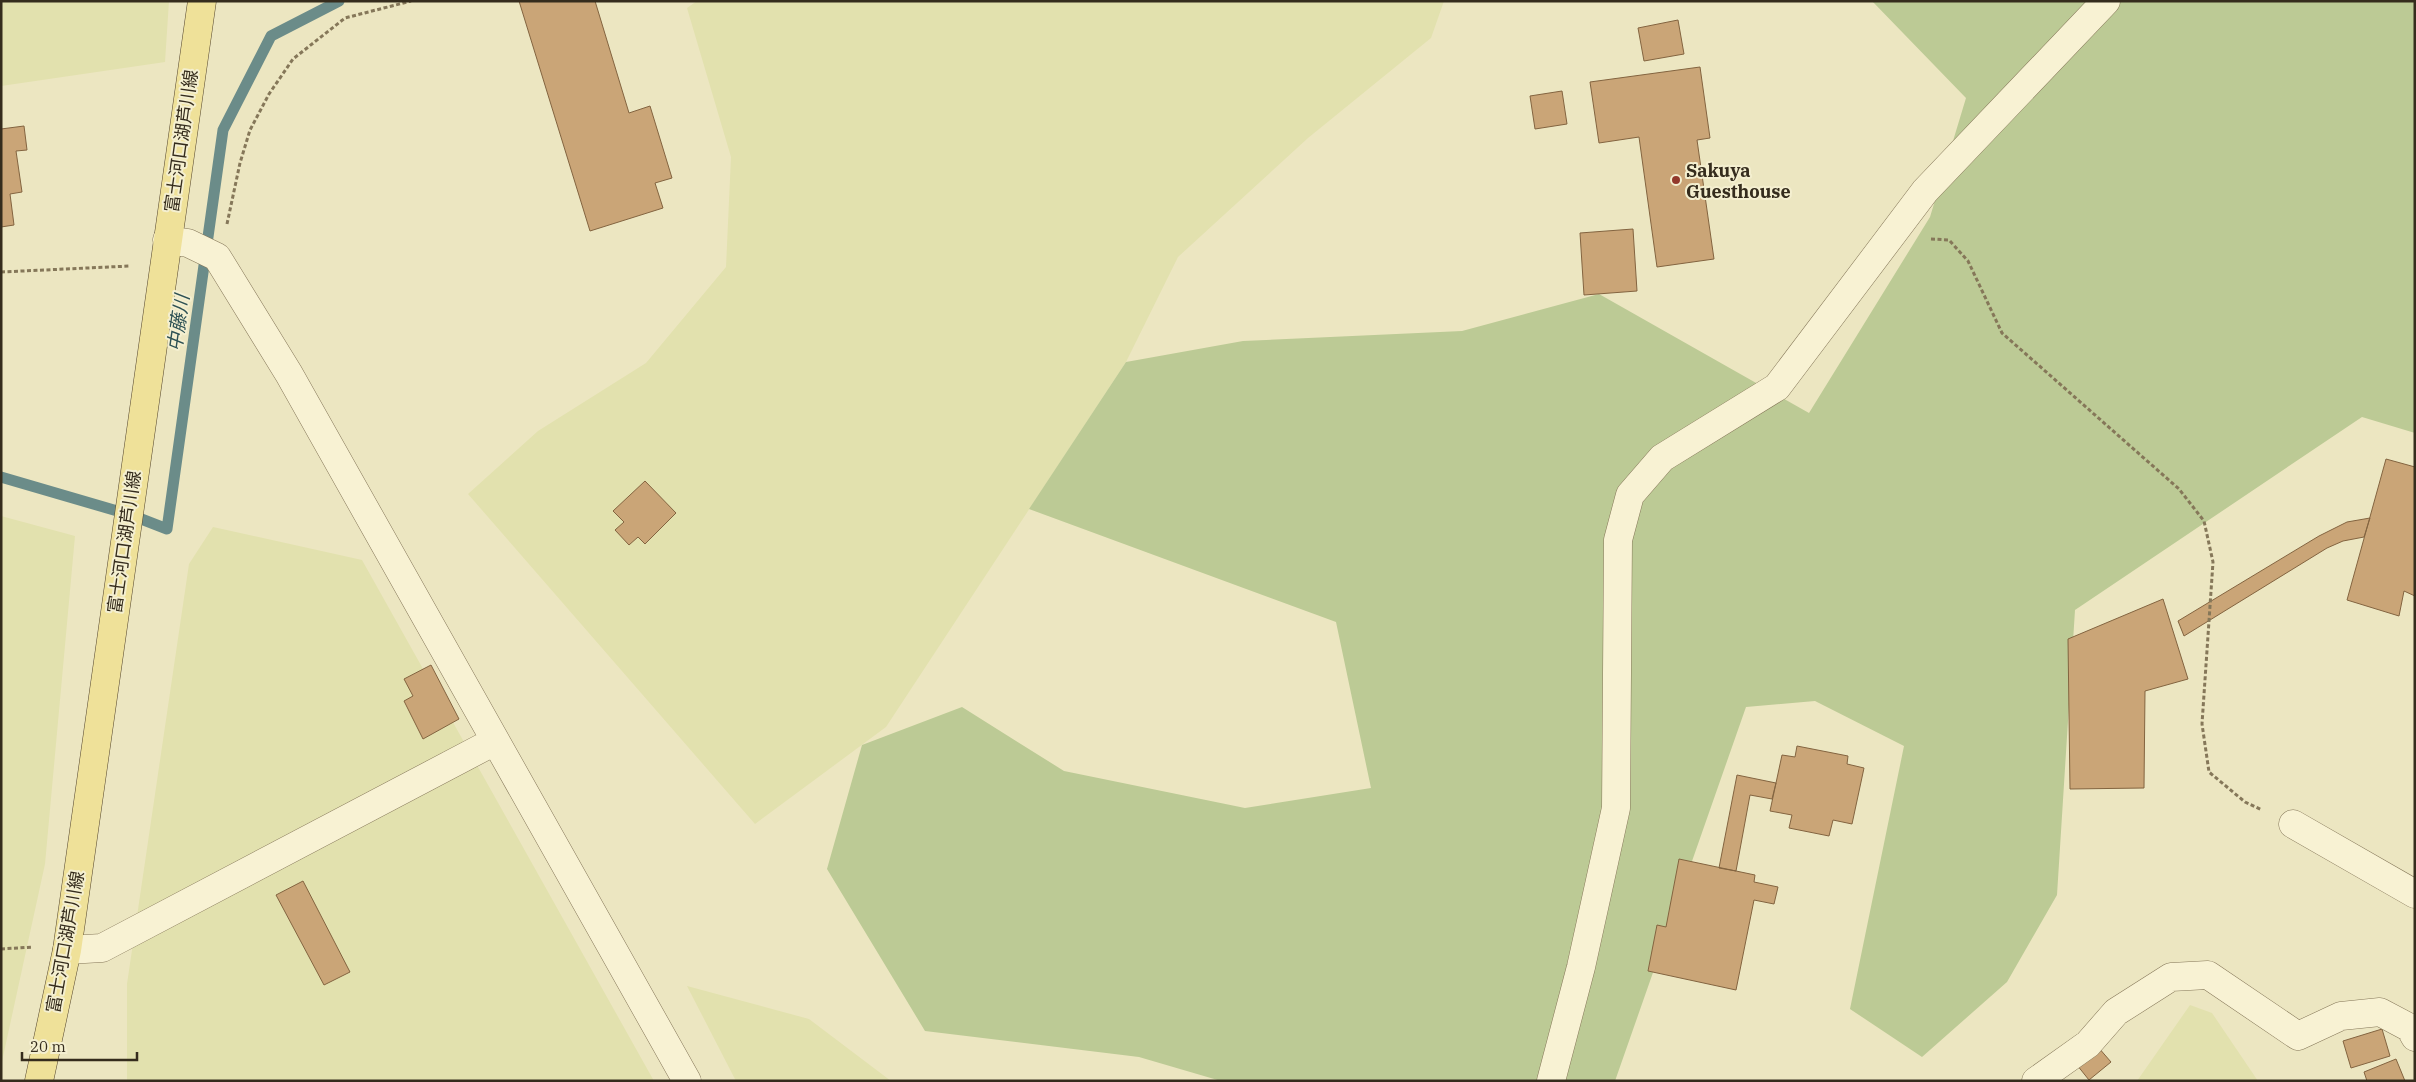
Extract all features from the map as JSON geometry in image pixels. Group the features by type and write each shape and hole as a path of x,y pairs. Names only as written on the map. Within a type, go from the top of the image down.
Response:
{"main road":[{"name":"富士河口湖芦川線","path":"39,1081 67,950 202,1"}],"street":[{"path":"1551,1081 1581,968 1616,808 1618,540 1630,495 1662,458 1777,386 1925,191 2106,1"},
{"path":"165,252 188,243 217,258 289,374 687,1081"},
{"path":"67,950 102,948 495,741"},
{"path":"2293,824 2415,894"},
{"path":"2036,1081 2088,1044 2116,1012 2171,977 2208,975 2298,1036 2341,1016 2380,1012 2410,1028 2415,1038"}],"path":[{"path":"217,258 250,130 270,94 293,59 345,18 411,1"},
{"path":"1925,239 1949,240 1968,261 2002,333 2179,489 2204,521 2213,562 2202,724 2209,772 2245,802 2293,824"},
{"path":"1,272 165,252"}],"green space":[{"path":"1,1 169,1 165,62 1,86"},
{"path":"697,1 1444,1 1431,38 1308,138 1178,257 1126,362 886,727 755,824 468,494 538,431 646,363 726,267 731,157 687,8"},
{"path":"1872,1 2415,1 2415,433 2362,417 2075,610 2057,895 2007,982 1922,1057 1850,1009 1904,746 1815,701 1746,707 1615,1081 1221,1081 1139,1057 925,1031 827,869 862,745 962,707 1064,771 1245,808 1371,788 1336,622 1029,509 1126,362 1243,341 1462,331 1599,294 1809,413 1930,217 1966,98"},
{"path":"1,516 75,536 45,864 1,1066"},
{"path":"213,527 362,560 654,1081 127,1081 127,984 189,564"},
{"path":"687,986 809,1019 891,1081 736,1081"},
{"path":"2190,1005 2212,1013 2258,1081 2137,1081"}],"building":[{"path":"519,1 595,1 629,113 650,106 672,178 655,183 663,208 590,231"},
{"path":"1678,20 1684,54 1644,61 1638,28"},
{"path":"1700,67 1710,138 1697,140 1714,259 1657,267 1639,137 1599,143 1590,82"},
{"path":"1562,91 1567,124 1535,129 1530,96"},
{"path":"24,126 27,150 16,151 22,192 10,194 14,225 1,227 1,129"},
{"path":"1633,229 1637,291 1584,295 1580,233"},
{"path":"2386,459 2415,467 2415,596 2404,591 2399,616 2347,600"},
{"path":"645,481 676,513 645,544 638,537 629,545 615,530 624,522 613,511"},
{"path":"2370,518 2364,537 2343,541 2327,548 2184,636 2178,621 2319,536 2347,522"},
{"path":"2163,599 2188,679 2145,691 2144,788 2070,789 2068,639"},
{"path":"431,665 459,719 423,739 404,701 413,696 404,679"},
{"path":"1797,746 1848,756 1847,764 1864,768 1852,824 1833,820 1829,836 1789,828 1792,815 1770,811 1782,755 1795,757"},
{"path":"1737,775 1776,783 1772,799 1750,795 1736,871 1719,868"},
{"path":"1679,859 1755,875 1754,882 1778,887 1774,904 1754,900 1736,990 1648,971 1657,925 1666,927"},
{"path":"303,881 350,972 324,985 276,895"},
{"path":"2382,1029 2390,1056 2351,1068 2343,1041"},
{"path":"2098,1047 2111,1062 2089,1080 2077,1065"},
{"path":"2396,1059 2405,1081 2367,1081 2364,1072"}],"waterway":[{"name":"中藤川","path":"1,477 131,515 167,529 223,130 271,36 339,1"}],"place":[{"name":"Sakuya Guesthouse","path":"1676,180"}]}
